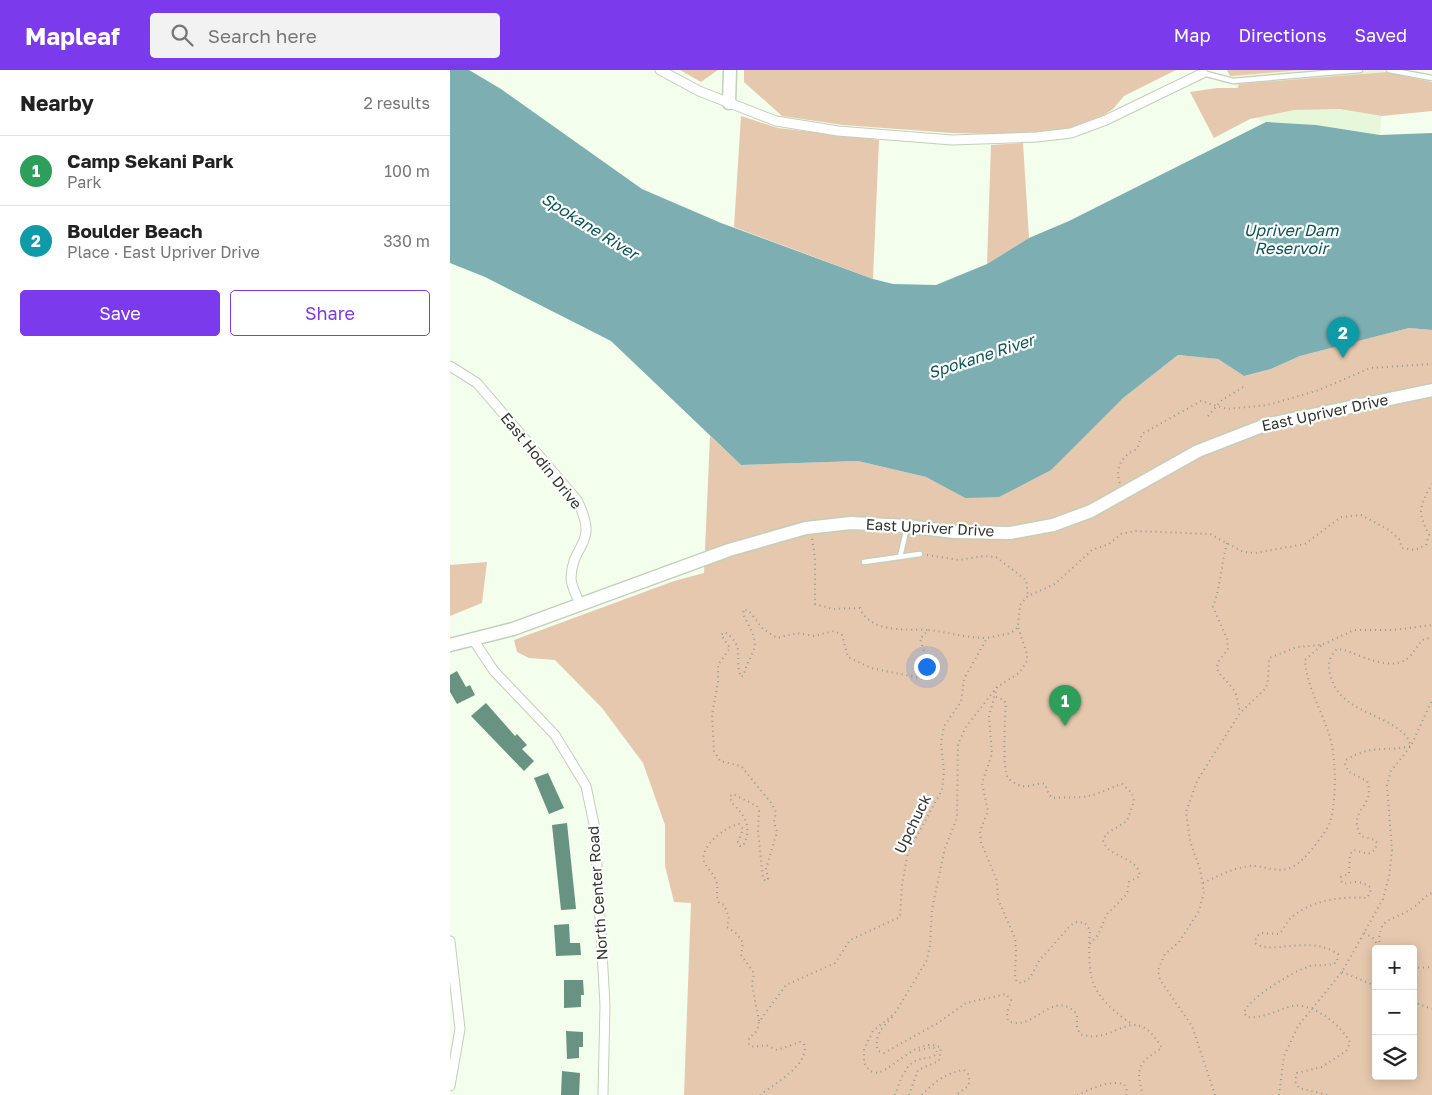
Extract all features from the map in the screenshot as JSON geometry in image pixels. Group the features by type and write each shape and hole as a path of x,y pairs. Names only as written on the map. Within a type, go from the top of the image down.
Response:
{"main road":[{"path":"729,103 730,70"},
{"name":"East Upriver Drive","path":"450,645 474,641 513,629 729,550 806,528 851,523 907,526 954,532 1010,532 1054,524 1091,511 1124,495 1198,451 1265,424 1432,390"}],"street":[{"path":"660,70 699,91 776,121 838,131 952,140 1037,138 1071,133 1106,120 1203,72"},
{"name":"East Hodin Drive","path":"450,366 477,382 577,500 585,517 586,537 574,563 571,580 580,604"},
{"name":"North Center Road","path":"474,641 494,671 555,735 586,786 596,829 606,1005 603,1095"},
{"path":"450,941 460,1030 450,1086"}],"lane":[{"path":"1203,72 1233,81 1360,70"},
{"path":"1389,70 1432,78"},
{"path":"900,557 907,526"},
{"path":"864,562 920,554"}],"path":[{"path":"1124,495 1116,473 1120,462 1128,452 1137,449 1142,434 1201,401 1216,407 1241,408 1268,405 1319,390 1370,368 1432,364"},
{"path":"1208,416 1216,407 1245,386"},
{"path":"1132,1024 1111,1033 1089,1037 1080,1034 1076,1027 1077,1014 1071,1008 1053,1006 1045,1008 1031,1021 1013,1023 1008,1021 1007,1013 1011,1000 1006,994 966,1003 938,1023 884,1053 878,1051 876,1044 878,1033 895,1013 927,960 932,909 945,848 957,818 958,744 966,726 997,687 1019,673 1027,661 1027,654 1018,627 1020,605 1028,596 1055,584 1092,550 1109,544 1121,534 1136,531 1210,534 1243,552 1305,544 1341,518 1361,515 1389,530 1399,539 1402,548 1415,550 1426,545 1429,535 1420,517 1421,505 1432,484"},
{"path":"806,528 812,541 815,558 815,604 833,609 860,608 862,612 880,627 948,632 967,638 987,638 1011,633 1018,627"},
{"path":"1227,543 1222,561 1221,585 1213,607 1227,639 1228,650 1219,659 1216,667 1220,676 1234,690 1240,713"},
{"path":"920,554 959,560 984,556 996,557 1026,580 1028,596"},
{"path":"759,1022 752,986 755,977 754,973 744,962 741,955 743,943 737,934 727,927 729,917 724,905 719,903 716,896 717,881 704,863 703,857 709,844 732,825 739,824 743,829 738,842 740,846 743,846 746,840 749,824 742,812 731,802 730,796 734,794 757,806 760,811 758,831 763,879 766,881 768,879 766,869 777,832 774,822 776,812 772,804 741,766 720,760 714,751 712,715 718,682 718,665 730,648 721,634 725,632 735,639 740,650 741,677 744,675 746,662 754,651 755,639 743,614 744,609 749,611 763,629 777,638 797,633 814,636 834,631 842,634 848,657 871,668 925,679 929,676 929,667 920,639 928,630"},
{"path":"1203,884 1230,871 1251,866 1284,870 1296,866 1315,844 1330,822 1335,780 1332,747 1306,677 1305,660 1322,645 1354,630 1394,630 1432,625"},
{"name":"Upchuck","path":"760,1095 800,1063 805,1049 804,1044 800,1042 777,1050 766,1045 754,1047 749,1045 749,1038 757,1031 759,1022 786,985 834,963 850,940 900,917 902,885 908,852 942,790 944,772 941,743 944,726 961,702 964,679 987,638"},
{"path":"1411,746 1406,736 1355,707 1333,687 1328,668 1331,654 1337,649 1392,665 1410,657 1419,642 1426,638 1432,639"},
{"path":"1215,1095 1192,1026 1160,980 1158,970 1166,954 1179,942 1199,911 1204,892 1190,841 1186,812 1197,780 1240,713 1266,688 1269,658 1297,647 1322,645"},
{"path":"997,687 996,697 988,716 992,754 982,783 988,811 980,831 980,842 997,881 998,899 1014,938 1016,950 1015,977 1017,982 1022,983 1030,978 1040,961 1075,922 1088,926 1094,985 1118,1016 1132,1024 1142,1025 1154,1034 1162,1048 1143,1060 1139,1071 1143,1095"},
{"path":"996,697 1004,700 1006,704 1004,718 1006,753 1003,764 1008,778 1021,786 1044,784 1049,795 1053,798 1086,797 1107,792 1117,784 1122,784 1132,793 1134,801 1127,821 1106,834 1103,840 1107,848 1132,862 1140,876 1129,882 1127,894 1107,914 1098,935 1089,945"},
{"path":"1279,1095 1284,1056 1298,1026 1342,972 1383,899 1390,877 1392,850 1386,785 1391,771 1411,746 1432,700"},
{"path":"1327,1095 1299,1088 1295,1081 1297,1074 1322,1067 1346,1051 1350,1043 1346,1033 1326,1017 1300,1005 1255,1018 1247,1017 1244,1013 1246,1006 1276,983 1310,966 1332,965 1337,962 1338,954 1328,948 1305,944 1276,947 1259,946 1255,943 1256,937 1261,933 1279,934 1290,918 1320,902 1343,896 1366,898 1370,894 1371,888 1366,884 1353,882 1344,884 1341,881 1342,877 1349,874 1351,870 1350,854 1354,850 1368,854 1375,850 1377,843 1375,840 1361,836 1356,827 1356,818 1369,798 1369,788 1367,781 1349,772 1345,765 1346,760 1354,754 1380,748 1411,746"},
{"path":"1380,945 1378,934 1384,922 1414,907 1421,898 1432,893"},
{"path":"1364,933 1373,938 1378,945"},
{"path":"1417,968 1432,967"},
{"path":"1342,972 1372,984"},
{"path":"1417,1003 1432,1009"},
{"path":"895,1013 873,1030 864,1049 864,1063 870,1071 878,1073 925,1045 935,1045 940,1048 941,1055 939,1061 918,1070 909,1095"},
{"path":"896,1095 907,1069 914,1061 933,1057 937,1053 936,1049 932,1047 912,1052"},
{"path":"922,1095 931,1085 953,1071 964,1070 968,1074 970,1082 967,1087 956,1095"},
{"path":"1077,1095 1099,1086 1116,1082 1124,1084 1127,1091 1126,1095"}],"shaded area":[{"path":"680,70 718,70 701,82"},
{"path":"744,70 1176,70 1124,96 1113,109 1098,119 1070,128 1036,133 993,134 843,125 782,116 744,82"},
{"path":"1227,70 1384,70 1380,135 1316,125 1266,122 1251,116"},
{"path":"1227,70 1302,70 1230,76"},
{"path":"1387,72 1432,82 1432,111 1382,116 1340,109 1294,110 1250,119 1214,138 1190,92 1217,88 1238,88 1239,84"},
{"path":"741,116 778,128 879,140 873,279 734,227"},
{"path":"1023,143 1029,238 987,264 991,145"},
{"path":"1409,328 1432,330 1432,1095 684,1095 691,903 674,902 665,866 665,825 643,763 602,708 555,660 529,658 517,652 514,640 674,581 704,573 710,436 741,465 858,461 926,477 965,498 1122,399 1178,355 1218,359 1244,376 1271,369 1300,356"},
{"path":"487,562 482,603 450,616 450,565"}],"water":[{"name":"Upriver Dam Reservoir","path":"450,70 469,70 501,89 642,189 721,223 873,279 893,284 936,285 987,264 1029,238 1069,221 1266,122 1316,125 1380,135 1432,133 1432,330 1409,328 1300,356 1271,369 1244,376 1218,359 1178,355 1122,399 1051,470 999,497 965,498 926,477 858,461 741,465 611,341 485,277 450,263"}],"building":[{"path":"457,671 466,687 470,685 475,695 457,704 450,692 450,675"},
{"path":"486,703 515,736 517,734 527,745 522,749 534,761 524,771 471,716"},
{"path":"548,773 564,808 549,814 534,778"},
{"path":"567,823 576,909 561,910 552,825"},
{"path":"569,924 570,943 580,943 581,955 556,956 554,925"},
{"path":"564,980 583,980 584,995 581,995 581,1007 564,1008"},
{"path":"566,1031 583,1032 583,1047 579,1047 579,1058 567,1059"},
{"path":"562,1071 580,1073 579,1095 561,1095"}],"place":[{"name":"Boulder Beach","path":"1343,358"},
{"name":"Camp Sekani Park","path":"1065,726"}],"water label":[{"name":"Spokane River","path":"590,226"},
{"name":"Spokane River","path":"981,356"}]}
